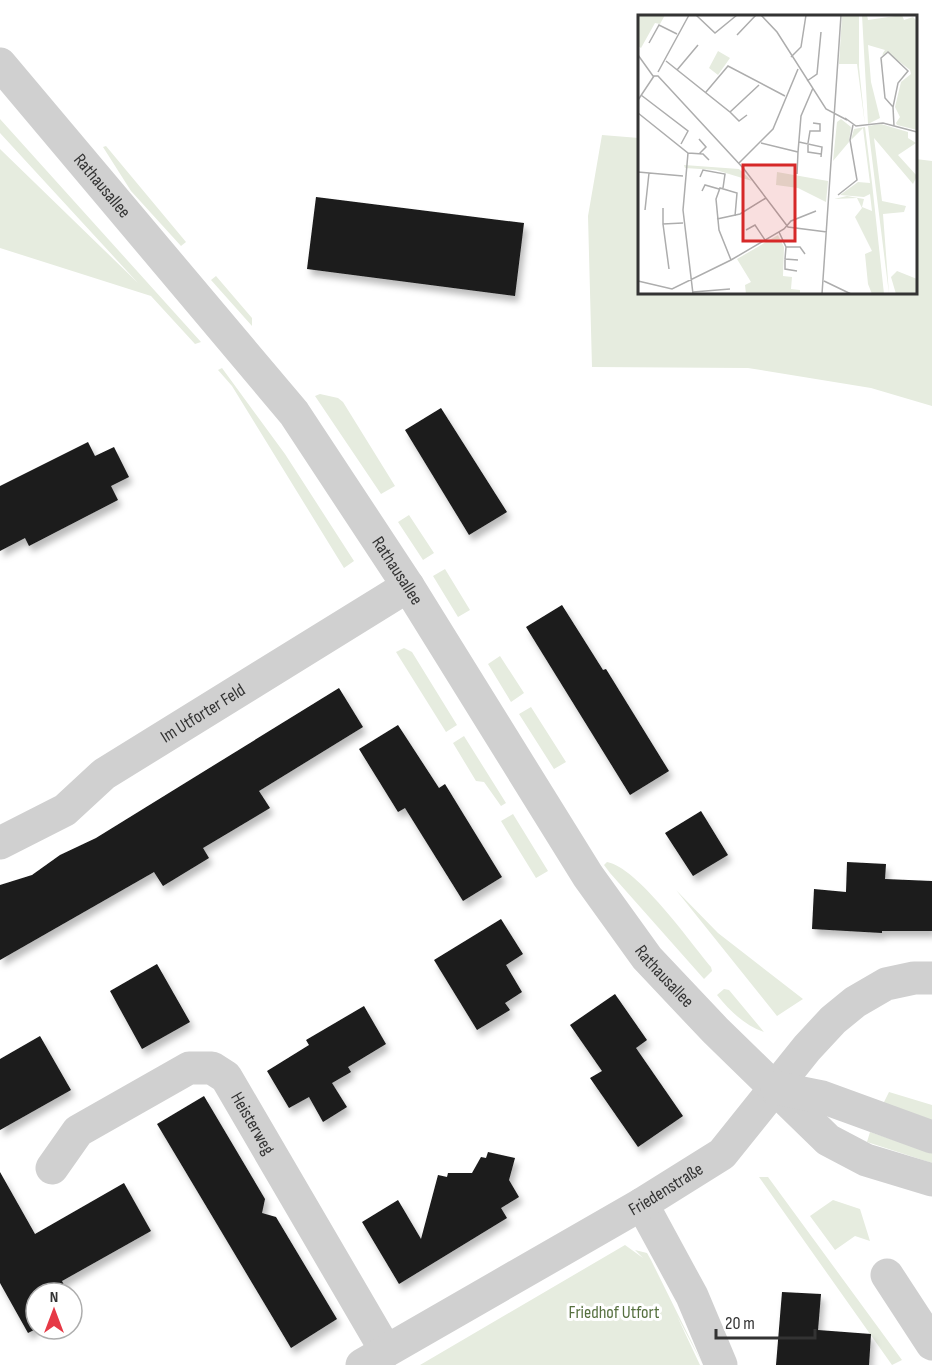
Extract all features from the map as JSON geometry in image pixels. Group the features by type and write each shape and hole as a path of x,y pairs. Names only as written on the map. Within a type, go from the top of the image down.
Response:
{"street":[{"name":"Rathausallee","path":"0,64 294,413 408,586 588,876 647,958 715,1030 828,1140 866,1160 932,1180"},
{"name":"Im Utforter Feld","path":"0,843 65,810 104,774 408,586"},
{"name":"Friedenstraße","path":"374,1358 642,1204 722,1154 807,1048 855,1002 886,984 914,978 932,978"},
{"name":"Heisterweg","path":"52,1168 78,1131 189,1068 212,1068 226,1077 374,1358"},
{"path":"777,1088 822,1097 932,1137"},
{"path":"642,1204 692,1296 721,1365"},
{"path":"887,1275 932,1344"}],"green space":[{"path":"0,119 201,342 195,344 151,296 0,248 0,149 138,283 0,133"},
{"path":"602,135 638,138 638,294 917,294 917,159 932,161 932,406 871,388 748,368 592,367 588,216"},
{"path":"106,146 186,242 181,246 131,191 103,147"},
{"path":"216,276 252,318 252,326 211,280"},
{"path":"222,368 285,454 354,561 344,568 232,386 218,370"},
{"path":"320,394 338,398 343,402 395,486 381,494 315,396"},
{"path":"409,515 434,553 423,560 398,522"},
{"path":"445,569 470,610 458,617 433,576"},
{"path":"404,648 412,652 457,725 446,732 396,652"},
{"path":"500,656 524,693 511,702 488,664"},
{"path":"531,707 566,762 554,769 519,714"},
{"path":"464,736 506,803 501,806 484,782 476,781 453,743"},
{"path":"513,814 548,871 536,878 501,821"},
{"path":"607,862 633,877 677,924 711,967 712,971 704,979 610,873 604,865"},
{"path":"676,890 718,933 803,999 777,1016"},
{"path":"724,989 729,990 764,1032 738,1017 727,1007 717,995"},
{"path":"889,1092 932,1105 932,1123 882,1106"},
{"path":"870,1132 932,1153 932,1163 867,1142"},
{"path":"759,1177 768,1177 902,1360 892,1365"},
{"path":"833,1200 860,1209 870,1241 855,1236 835,1250 810,1216"},
{"name":"Friedhof Utfort","path":"625,1245 643,1258 635,1250 647,1253 703,1365 677,1316 700,1365 420,1365"}],"building":[{"path":"316,197 524,223 515,296 307,269"},
{"path":"441,408 507,512 469,535 405,430"},
{"path":"88,442 95,456 114,447 129,477 111,486 118,500 29,546 25,538 0,551 0,486"},
{"path":"562,605 603,670 606,669 669,771 630,795 526,627"},
{"path":"339,688 363,727 259,791 270,808 203,848 209,858 163,886 154,872 0,960 0,885 32,875 60,855 96,838"},
{"path":"398,725 439,788 445,784 502,877 463,901 405,808 398,812 359,749"},
{"path":"701,811 728,855 693,876 665,833"},
{"path":"847,862 886,864 885,879 932,881 932,931 882,931 882,933 812,929 814,889 846,892"},
{"path":"501,919 523,954 506,965 522,992 505,1003 510,1010 477,1030 434,960"},
{"path":"157,964 190,1022 142,1049 110,991"},
{"path":"615,994 647,1040 636,1048 683,1116 638,1147 590,1078 602,1071 570,1025"},
{"path":"364,1006 386,1044 348,1067 351,1072 332,1083 347,1107 323,1122 309,1097 289,1108 267,1071 309,1045 306,1040"},
{"path":"40,1036 71,1090 0,1130 0,1059"},
{"path":"204,1096 265,1199 262,1213 276,1217 337,1319 291,1348 157,1124"},
{"path":"488,1152 515,1158 509,1180 519,1197 501,1208 507,1218 399,1284 362,1222 398,1200 421,1239 438,1175 447,1177 448,1173 472,1173 481,1157 486,1158"},
{"path":"0,1172 35,1234 124,1183 151,1231 62,1281 24,1281 24,1326 0,1283"},
{"path":"782,1292 821,1294 818,1330 871,1334 869,1365 776,1365"}]}
